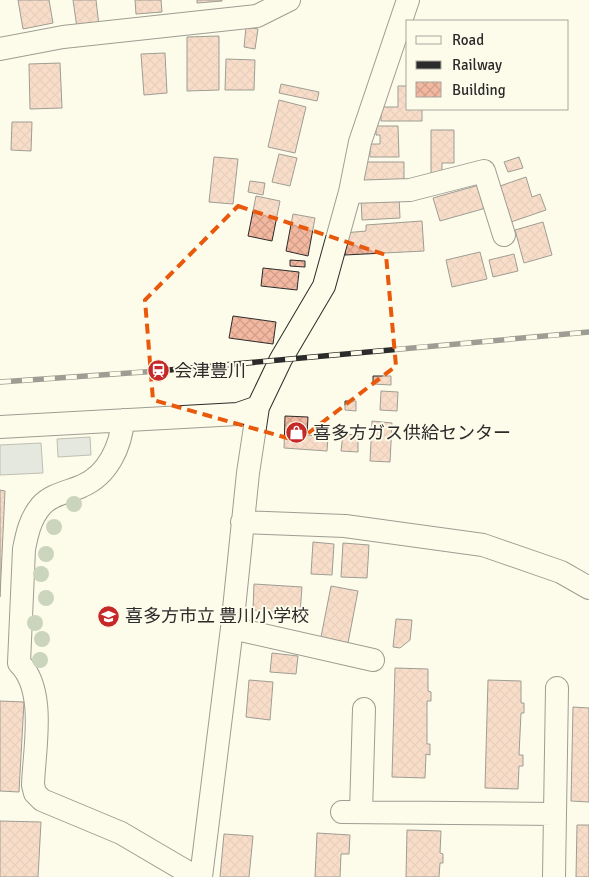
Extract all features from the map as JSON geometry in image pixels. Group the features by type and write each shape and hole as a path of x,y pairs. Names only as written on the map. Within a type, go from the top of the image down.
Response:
{"street":[{"path":"0,49 63,37 257,16 289,0"},
{"path":"201,877 232,628 242,522 258,407 281,359 324,286 350,192 360,142 408,0"},
{"path":"350,192 410,190 484,172 504,235"},
{"path":"0,427 238,414 258,407"},
{"path":"123,420 122,435 115,453 105,467 92,481 56,496 41,505 31,522 27,535 24,550 19,663 26,670 37,701 33,786 35,792 42,800 121,833 196,877"},
{"path":"242,522 344,526 483,546 561,572 589,588"},
{"path":"232,628 372,660"},
{"path":"554,877 557,688"},
{"path":"364,709 352,812 555,814"}],"highlighted area":[{"path":"238,206 386,255 396,366 298,441 153,400 145,300"}],"shaded area":[{"path":"90,437 91,455 58,457 57,439"},
{"path":"41,443 43,473 0,475 0,445"}],"building":[{"path":"18,0 49,0 53,23 23,29"},
{"path":"73,0 96,0 99,26 77,28"},
{"path":"135,0 161,0 162,12 136,14"},
{"path":"197,0 222,0 222,1 197,3"},
{"path":"246,27 258,29 255,49 244,47"},
{"path":"219,36 219,90 187,91 187,37"},
{"path":"165,53 167,93 144,95 141,54"},
{"path":"226,59 255,60 254,90 225,90"},
{"path":"60,63 62,108 30,109 29,64"},
{"path":"281,84 319,92 317,101 279,93"},
{"path":"398,86 406,86 406,110 422,110 422,121 381,121 381,107 398,107"},
{"path":"279,100 306,107 295,153 268,147"},
{"path":"12,122 32,122 31,151 11,150"},
{"path":"376,126 398,126 399,157 370,157 370,144 380,144 380,135 376,135"},
{"path":"431,130 454,130 454,163 442,163 442,175 431,175"},
{"path":"279,154 297,158 290,186 272,182"},
{"path":"214,157 238,159 233,204 209,202"},
{"path":"519,157 523,168 508,172 504,162"},
{"path":"361,162 404,162 404,182 361,182"},
{"path":"526,177 532,197 540,194 546,210 511,222 500,186"},
{"path":"250,181 265,183 263,195 248,192"},
{"path":"479,185 486,208 440,221 433,198"},
{"path":"256,196 280,201 272,241 248,236"},
{"path":"399,196 400,218 362,220 361,198"},
{"path":"293,214 315,218 308,256 286,251"},
{"path":"422,221 424,251 345,255 344,233 366,231 366,225"},
{"path":"543,222 552,255 524,263 515,230"},
{"path":"480,252 487,279 452,287 446,260"},
{"path":"514,254 518,271 493,277 489,260"},
{"path":"290,260 305,261 305,267 290,266"},
{"path":"263,268 299,272 297,290 261,286"},
{"path":"233,316 276,322 273,344 229,338"},
{"path":"373,376 391,376 391,385 373,384"},
{"path":"381,391 398,392 397,411 380,410"},
{"path":"345,401 356,401 356,411 345,410"},
{"path":"285,416 308,417 307,435 328,437 327,451 284,448"},
{"path":"372,421 392,423 390,462 370,461"},
{"path":"343,434 358,435 358,452 341,451"},
{"path":"0,490 5,491 0,597"},
{"path":"313,542 334,544 332,575 311,574"},
{"path":"343,543 369,545 367,578 341,577"},
{"path":"254,584 302,587 300,613 253,610"},
{"path":"331,586 358,591 348,643 321,637"},
{"path":"396,619 412,620 410,640 400,648 393,647"},
{"path":"272,653 298,656 296,674 270,672"},
{"path":"395,668 428,669 428,691 431,692 431,701 427,701 427,744 430,744 430,755 426,754 425,778 392,777"},
{"path":"249,680 273,682 270,720 246,717"},
{"path":"488,680 521,681 521,703 524,703 524,713 521,713 519,755 523,755 523,766 519,766 518,789 485,788"},
{"path":"0,701 24,702 19,792 0,791"},
{"path":"573,707 589,708 589,802 571,801"},
{"path":"0,821 41,822 38,877 0,877"},
{"path":"577,825 589,825 589,877 576,877"},
{"path":"407,830 441,831 440,853 443,854 443,863 440,863 439,877 406,877"},
{"path":"317,833 350,835 349,854 341,854 340,877 315,877"},
{"path":"224,834 253,836 249,877 220,877"}],"railway":[{"path":"0,382 158,371 589,332"}],"place":[{"name":"会津豊川","path":"158,371"},
{"name":"喜多方ガス供給センター","path":"297,433"},
{"name":"喜多方市立 豊川小学校","path":"109,616"}]}
